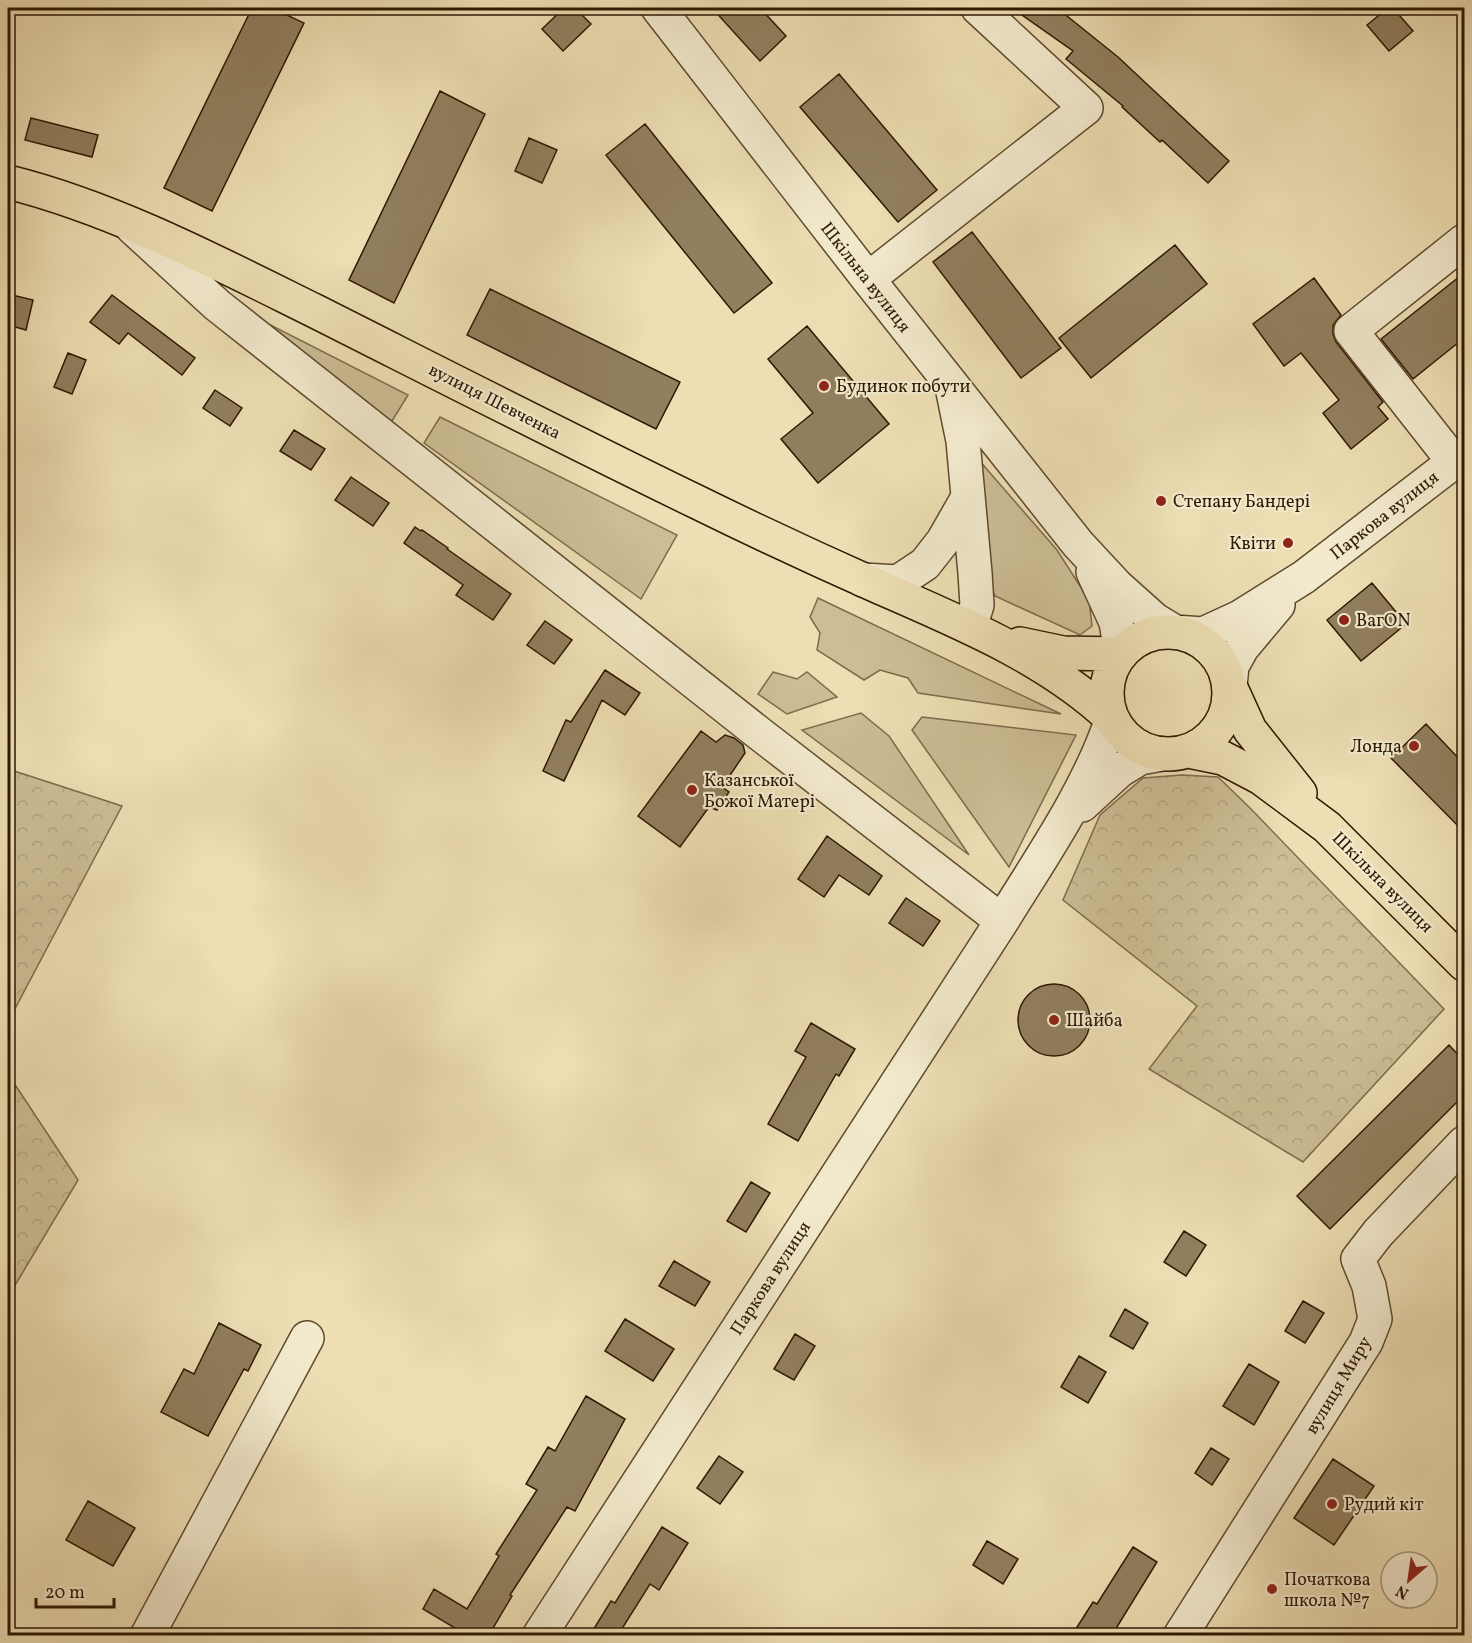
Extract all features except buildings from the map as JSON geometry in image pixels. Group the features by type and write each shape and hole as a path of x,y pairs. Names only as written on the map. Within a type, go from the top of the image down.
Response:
{"main road":[{"name":"вулиця Шевченка","path":"8,182 37,189 215,261 697,502 974,629 1065,681 1092,700 1112,719"},
{"name":"вулиця Шевченка","path":"974,629 1031,647 1063,653 1121,654"},
{"path":"1175,632 1197,639 1216,654 1227,675 1230,700 1221,726 1202,745 1175,753 1150,752 1133,743 1119,730 1112,719 1106,696 1107,683 1110,672 1121,654 1135,641 1147,635 1175,632"},
{"name":"Шкільна вулиця","path":"1230,686 1250,730 1327,827 1464,964"},
{"name":"Шкільна вулиця","path":"1175,753 1223,758 1261,778 1327,827"}],"street":[{"name":"Шкільна вулиця","path":"658,8 867,279 1078,544"},
{"path":"867,279 1086,108 978,8"},
{"path":"128,224 217,305 760,734 1002,921"},
{"path":"1459,458 1351,330 1464,241"},
{"path":"952,386 963,441 976,605 974,629"},
{"name":"Паркова вулиця","path":"1175,632 1203,634 1240,617 1304,577 1459,458"},
{"path":"863,580 898,582 924,564 943,541 967,499"},
{"path":"1078,544 1117,586 1155,620 1175,632"},
{"path":"1078,544 1099,582 1116,622 1121,654"},
{"name":"Паркова вулиця","path":"1230,686 1232,666 1242,648 1304,577"},
{"path":"1063,822 1102,749 1112,719"},
{"path":"1063,822 1119,771 1140,758 1175,753"},
{"name":"Паркова вулиця","path":"539,1635 1002,921 1063,822"},
{"name":"вулиця Миру","path":"1180,1635 1366,1342 1376,1318 1369,1286 1358,1259 1378,1233 1463,1148"},
{"path":"147,1635 307,1338"}],"green space":[{"path":"231,305 408,395 389,426"},
{"path":"440,417 677,535 641,599 424,443"},
{"path":"978,459 1057,550 1089,600 1092,626 1080,635 995,596 983,567"},
{"path":"818,598 1061,714 918,693 908,678 880,670 864,680 817,650 820,633 810,617"},
{"path":"773,672 797,679 807,672 837,697 787,714 758,694"},
{"path":"861,713 889,736 969,855 802,730"},
{"path":"922,717 1076,735 1009,867 912,730"},
{"path":"8,769 122,806 8,1022"},
{"path":"1182,775 1218,777 1444,1009 1303,1162 1149,1069 1197,1006 1063,900 1100,815 1143,778"},
{"path":"8,1074 78,1180 8,1297"}],"place":[{"name":"Будинок побути","path":"824,386"},
{"name":"Степану Бандері","path":"1161,501"},
{"name":"Квiти","path":"1288,543"},
{"name":"ВагON","path":"1344,620"},
{"name":"Лонда","path":"1414,746"},
{"name":"Казанської Божої Матері","path":"692,790"},
{"name":"Шайба","path":"1054,1020"},
{"name":"Рудий кіт","path":"1332,1504"},
{"name":"Початкова школа №7","path":"1272,1589"}]}
